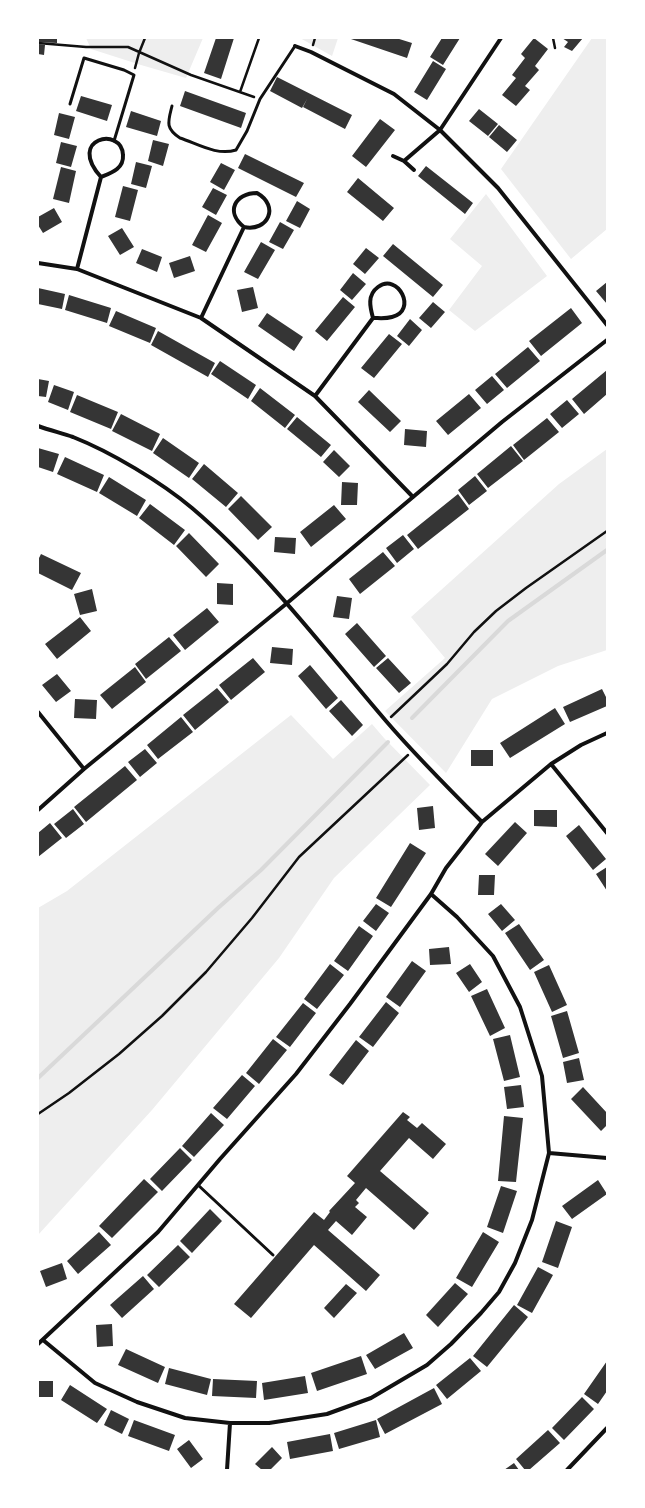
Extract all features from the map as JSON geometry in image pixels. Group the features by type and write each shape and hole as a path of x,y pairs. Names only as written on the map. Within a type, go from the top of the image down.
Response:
{"street":[{"path":"404,161 440,130 501,38"},
{"path":"295,46 394,94 440,130 498,188 607,326"},
{"path":"108,139 119,144 123,151 124,157 118,168 101,177 94,169 90,160 89,152 91,146 98,140 108,139"},
{"path":"393,156 404,161 414,170"},
{"path":"77,270 101,177"},
{"path":"257,193 266,200 269,206 267,220 262,225 249,228 244,227 238,222 235,216 234,208 238,199 244,195 257,193"},
{"path":"201,318 244,227"},
{"path":"38,263 77,270 201,318 315,396 413,497"},
{"path":"315,396 373,318 369,300 375,288 382,284 388,283 396,286 403,294 405,306 392,317 373,318"},
{"path":"38,810 84,769 286,604 502,422 607,340"},
{"path":"38,426 73,437 113,456 163,486 192,508 245,559 286,604 412,751 482,822"},
{"path":"38,712 84,769"},
{"path":"38,1344 158,1232 198,1184 296,1074 350,1004 431,894 446,868 482,822 551,764 581,745 607,733"},
{"path":"551,764 607,833"},
{"path":"43,1340 95,1383 137,1402 185,1418 230,1422 269,1423 327,1414 371,1398 427,1365 456,1339 481,1313 499,1292 515,1263 532,1220 549,1153 542,1076 520,1007 493,956 457,917 431,894"},
{"path":"549,1153 607,1158"},
{"path":"227,1470 230,1422"},
{"path":"566,1470 607,1428"}],"lane":[{"path":"172,106 168,126 171,131 180,138 216,151 228,152 236,150 260,99 295,46"},
{"path":"70,104 84,58 124,70 134,75 114,141"},
{"path":"198,1184 273,1255"}],"path":[{"path":"134,75 139,53 145,38"},
{"path":"240,92 259,38"},
{"path":"553,38 555,48"},
{"path":"38,43 86,47 128,47 191,75 260,99"},
{"path":"387,722 447,664 474,632 496,611 607,530"},
{"path":"38,1114 69,1093 119,1054 162,1016 206,972 252,918 299,857 412,751"}],"shaded area":[{"path":"86,38 203,38 186,78 91,49"},
{"path":"300,38 338,38 332,56"},
{"path":"592,38 607,38 607,229 571,259 501,169"},
{"path":"486,194 547,276 475,331 449,310 482,266 450,239"},
{"path":"607,449 607,650 558,666 492,699 446,773 385,711 445,658 411,617 559,484"},
{"path":"291,715 333,759 372,724 430,785 334,878 279,958 152,1110 38,1235 38,908 67,891"}],"building":[{"path":"38,38 57,38 57,43 38,42"},
{"path":"216,38 234,38 221,79 204,73"},
{"path":"348,38 396,38 412,43 407,58"},
{"path":"442,38 460,38 443,65 430,57"},
{"path":"534,38 548,49 535,66 539,70 525,86 530,90 516,106 502,95 516,78 512,75 525,58 521,54"},
{"path":"562,38 583,38 572,51 564,47 568,42"},
{"path":"38,44 45,45 44,55 38,54"},
{"path":"433,61 446,69 427,100 414,92"},
{"path":"277,77 352,115 345,129 303,107 307,99 302,108 270,91"},
{"path":"185,91 246,113 241,128 180,106"},
{"path":"81,96 112,105 107,121 76,111"},
{"path":"479,109 498,124 488,136 469,121"},
{"path":"131,111 161,121 157,136 126,127"},
{"path":"59,113 75,117 69,139 54,135"},
{"path":"380,119 395,130 366,167 352,156"},
{"path":"499,125 517,140 507,152 489,137"},
{"path":"153,140 169,144 163,166 148,161"},
{"path":"61,142 77,146 71,167 56,163"},
{"path":"245,154 304,183 296,197 238,168"},
{"path":"136,162 152,166 146,188 131,184"},
{"path":"221,163 235,170 224,190 210,182"},
{"path":"426,166 473,203 465,214 418,176"},
{"path":"61,167 76,171 69,203 53,199"},
{"path":"358,178 394,208 383,221 347,192"},
{"path":"123,186 138,190 130,221 115,217"},
{"path":"213,188 227,195 216,215 202,207"},
{"path":"297,201 310,209 300,228 286,221"},
{"path":"54,208 62,222 43,233 38,225 38,217"},
{"path":"208,215 222,223 206,252 192,245"},
{"path":"280,222 294,230 283,249 269,242"},
{"path":"122,228 134,247 120,255 108,236"},
{"path":"261,242 275,250 258,279 244,272"},
{"path":"393,244 443,285 433,297 383,256"},
{"path":"366,248 379,258 365,274 353,264"},
{"path":"142,249 162,257 157,272 136,263"},
{"path":"190,256 195,271 174,278 169,263"},
{"path":"353,273 366,284 352,300 340,290"},
{"path":"607,282 607,304 596,291"},
{"path":"253,287 258,308 242,312 237,290"},
{"path":"38,288 65,294 62,309 38,304"},
{"path":"69,295 111,308 107,323 65,310"},
{"path":"343,297 355,307 327,341 315,331"},
{"path":"433,302 445,312 431,328 419,318"},
{"path":"571,308 582,323 541,356 529,341"},
{"path":"116,311 156,328 150,343 109,326"},
{"path":"267,313 303,337 294,351 258,326"},
{"path":"410,319 422,330 409,346 397,336"},
{"path":"158,331 215,363 208,377 151,345"},
{"path":"389,334 402,344 374,378 361,368"},
{"path":"528,347 540,361 507,388 495,374"},
{"path":"220,361 256,385 248,399 211,374"},
{"path":"607,370 607,394 584,414 572,399"},
{"path":"492,376 504,390 487,404 475,390"},
{"path":"38,379 49,381 46,397 38,396"},
{"path":"54,385 74,392 68,410 48,402"},
{"path":"260,388 295,415 285,428 251,401"},
{"path":"369,390 401,421 390,432 358,402"},
{"path":"469,394 481,408 448,435 436,421"},
{"path":"77,395 118,412 111,429 70,412"},
{"path":"567,400 579,414 562,428 550,414"},
{"path":"121,414 160,434 152,451 112,431"},
{"path":"297,417 331,445 321,457 287,429"},
{"path":"547,418 559,432 524,460 513,445"},
{"path":"405,429 427,431 426,447 404,445"},
{"path":"163,438 199,463 189,478 153,453"},
{"path":"511,446 523,461 488,488 477,474"},
{"path":"38,448 59,454 53,472 38,467"},
{"path":"334,450 350,466 339,477 323,462"},
{"path":"65,457 104,475 97,492 57,474"},
{"path":"204,464 238,493 226,507 192,479"},
{"path":"475,476 487,491 469,505 458,490"},
{"path":"109,477 146,500 137,516 99,493"},
{"path":"342,482 358,483 357,505 341,505"},
{"path":"458,494 469,509 418,549 407,535"},
{"path":"241,496 272,527 258,540 228,509"},
{"path":"150,504 185,530 174,545 139,518"},
{"path":"334,505 346,519 311,547 300,532"},
{"path":"189,533 219,564 206,577 176,546"},
{"path":"403,535 414,549 397,563 386,548"},
{"path":"275,537 296,538 295,554 274,552"},
{"path":"383,552 395,566 360,594 349,579"},
{"path":"41,554 81,573 72,590 38,573 38,560"},
{"path":"217,583 233,584 233,605 217,604"},
{"path":"92,589 97,611 80,615 74,594"},
{"path":"337,596 352,598 349,619 333,617"},
{"path":"207,608 219,622 185,650 173,635"},
{"path":"80,617 91,631 57,659 45,644"},
{"path":"357,623 386,656 374,667 345,634"},
{"path":"169,637 181,651 146,679 135,664"},
{"path":"272,647 293,649 292,665 270,663"},
{"path":"253,658 265,672 231,700 219,685"},
{"path":"388,658 411,683 399,693 376,668"},
{"path":"310,665 338,698 326,709 298,676"},
{"path":"135,667 146,682 112,709 100,695"},
{"path":"57,674 71,691 56,702 42,685"},
{"path":"217,688 229,702 195,730 183,715"},
{"path":"602,689 607,699 607,706 570,722 563,707"},
{"path":"75,699 97,700 96,719 74,718"},
{"path":"341,700 363,725 352,736 329,711"},
{"path":"555,708 565,724 510,758 500,743"},
{"path":"181,717 193,732 158,759 147,745"},
{"path":"145,749 157,763 140,777 128,762"},
{"path":"471,750 493,750 493,766 471,766"},
{"path":"125,766 137,780 86,822 74,807"},
{"path":"433,806 435,828 419,830 417,808"},
{"path":"73,809 84,824 66,838 54,824"},
{"path":"534,810 557,810 557,827 534,826"},
{"path":"515,822 527,833 498,866 485,854"},
{"path":"50,823 62,838 38,857 38,833"},
{"path":"579,825 606,859 593,870 566,836"},
{"path":"410,843 426,853 391,907 376,898"},
{"path":"607,867 607,891 596,874"},
{"path":"479,875 495,875 494,895 478,895"},
{"path":"376,904 389,913 376,931 363,921"},
{"path":"501,904 515,920 502,931 488,914"},
{"path":"519,924 544,960 530,970 505,933"},
{"path":"359,926 373,936 348,971 334,961"},
{"path":"449,947 451,964 430,965 429,949"},
{"path":"412,961 426,971 400,1007 386,997"},
{"path":"330,964 344,975 317,1009 304,999"},
{"path":"470,964 482,982 469,992 456,973"},
{"path":"549,965 567,1005 552,1012 534,972"},
{"path":"487,989 505,1028 490,1036 471,996"},
{"path":"386,1002 399,1013 373,1047 359,1037"},
{"path":"303,1003 316,1013 290,1047 276,1037"},
{"path":"567,1011 579,1053 563,1058 551,1016"},
{"path":"510,1035 520,1077 504,1081 493,1039"},
{"path":"273,1039 287,1050 259,1084 246,1073"},
{"path":"356,1040 369,1051 343,1085 329,1075"},
{"path":"579,1058 584,1080 567,1083 563,1062"},
{"path":"242,1075 255,1086 227,1119 213,1108"},
{"path":"521,1085 524,1107 507,1109 504,1087"},
{"path":"583,1087 607,1113 607,1125 601,1131 571,1099"},
{"path":"403,1112 410,1117 407,1120 417,1128 422,1123 446,1144 433,1159 409,1138 380,1171 429,1213 414,1230 366,1188 356,1200 359,1203 355,1207 367,1217 352,1235 336,1221 328,1230 380,1275 366,1291 314,1245 251,1318 234,1304 314,1212 324,1220 330,1212 329,1211 355,1183 347,1176"},
{"path":"211,1113 224,1125 194,1157 182,1146"},
{"path":"504,1116 523,1118 516,1182 498,1181"},
{"path":"180,1148 192,1160 162,1191 150,1179"},
{"path":"144,1179 158,1192 112,1238 99,1226"},
{"path":"598,1180 607,1194 572,1219 562,1206"},
{"path":"501,1186 517,1191 503,1233 487,1227"},
{"path":"210,1209 222,1221 192,1253 180,1241"},
{"path":"556,1221 572,1227 558,1268 542,1262"},
{"path":"99,1232 111,1245 78,1274 67,1261"},
{"path":"483,1232 499,1242 472,1287 456,1278"},
{"path":"178,1245 190,1257 159,1287 147,1275"},
{"path":"62,1263 67,1279 46,1287 40,1271"},
{"path":"538,1267 553,1275 532,1313 517,1305"},
{"path":"143,1276 154,1289 122,1318 110,1305"},
{"path":"455,1283 468,1294 438,1327 426,1315"},
{"path":"346,1284 357,1293 334,1318 324,1308"},
{"path":"514,1305 528,1317 487,1367 473,1356"},
{"path":"112,1324 113,1346 97,1347 96,1325"},
{"path":"404,1333 413,1348 375,1369 366,1355"},
{"path":"126,1349 165,1367 158,1383 118,1365"},
{"path":"361,1356 367,1374 317,1391 311,1373"},
{"path":"470,1358 481,1371 447,1399 436,1385"},
{"path":"607,1361 607,1391 598,1404 584,1394"},
{"path":"169,1368 211,1379 207,1395 165,1384"},
{"path":"305,1376 308,1393 264,1400 262,1383"},
{"path":"213,1379 257,1381 256,1398 212,1396"},
{"path":"38,1381 53,1381 53,1397 38,1397"},
{"path":"70,1385 107,1409 97,1423 61,1400"},
{"path":"434,1388 442,1404 385,1434 377,1419"},
{"path":"582,1397 594,1409 564,1440 552,1428"},
{"path":"111,1410 129,1419 122,1434 104,1425"},
{"path":"134,1420 175,1435 169,1451 128,1436"},
{"path":"376,1420 380,1437 339,1449 334,1433"},
{"path":"548,1430 560,1443 529,1470 525,1470 516,1459"},
{"path":"330,1434 333,1451 290,1459 287,1442"},
{"path":"189,1440 203,1459 191,1468 177,1449"},
{"path":"272,1447 282,1458 270,1470 262,1470 255,1464"},
{"path":"514,1463 519,1470 504,1470"}],"waterway":[{"path":"412,718 508,621 607,550"},
{"path":"38,1078 218,908 261,870 388,742"}]}
